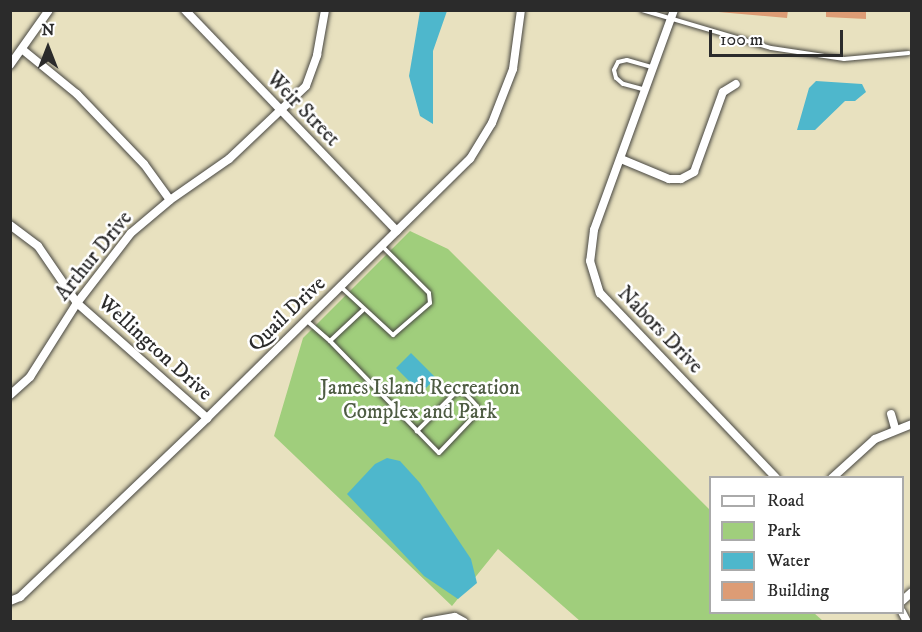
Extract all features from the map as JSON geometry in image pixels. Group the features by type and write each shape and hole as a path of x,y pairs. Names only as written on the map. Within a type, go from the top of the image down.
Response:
{"street":[{"path":"10,65 23,50 49,10"},
{"name":"Weir Street","path":"185,10 397,231"},
{"path":"282,113 306,86 317,55 326,10"},
{"name":"Quail Drive","path":"10,601 20,597 207,418 470,159 492,123 513,69 521,10"},
{"name":"Nabors Drive","path":"673,14 594,231 590,261 600,293 775,476"},
{"path":"23,50 77,94 144,164 170,200"},
{"path":"621,159 669,179 681,179 694,172 723,92 736,84"},
{"name":"Arthur Drive","path":"10,395 30,377 77,303 131,232 170,200 230,159 282,113"},
{"name":"Wellington Drive","path":"10,225 38,246 77,303 207,418"},
{"path":"891,414 896,428"},
{"path":"833,476 875,439 896,428 912,424"},
{"path":"426,621 455,617 464,621"}],"lane":[{"path":"642,10 673,14 741,41 827,56 880,58 909,53"},
{"path":"646,90 623,84 616,78 614,70 618,62 627,60 654,68"},
{"path":"340,287 393,335 430,303 429,293 382,246"},
{"path":"330,341 363,310"},
{"path":"307,320 330,341 417,431 439,453 476,414 477,406 463,391 457,391 417,431"}],"green space":[{"name":"James Island Recreation Complex and Park","path":"410,231 448,249 709,509 709,614 815,614 823,621 580,621 498,549 452,606 274,436 303,338"}],"water":[{"path":"420,11 447,11 433,51 433,124 420,116 409,76"},
{"path":"816,81 862,84 866,92 855,101 845,101 815,130 797,130 809,88"},
{"path":"411,353 436,378 421,393 396,368"},
{"path":"387,458 400,461 420,483 471,559 477,583 458,599 424,576 347,494 375,464"}],"building":[{"path":"696,10 788,10 787,18"},
{"path":"826,10 866,10 866,19 826,17"}]}
